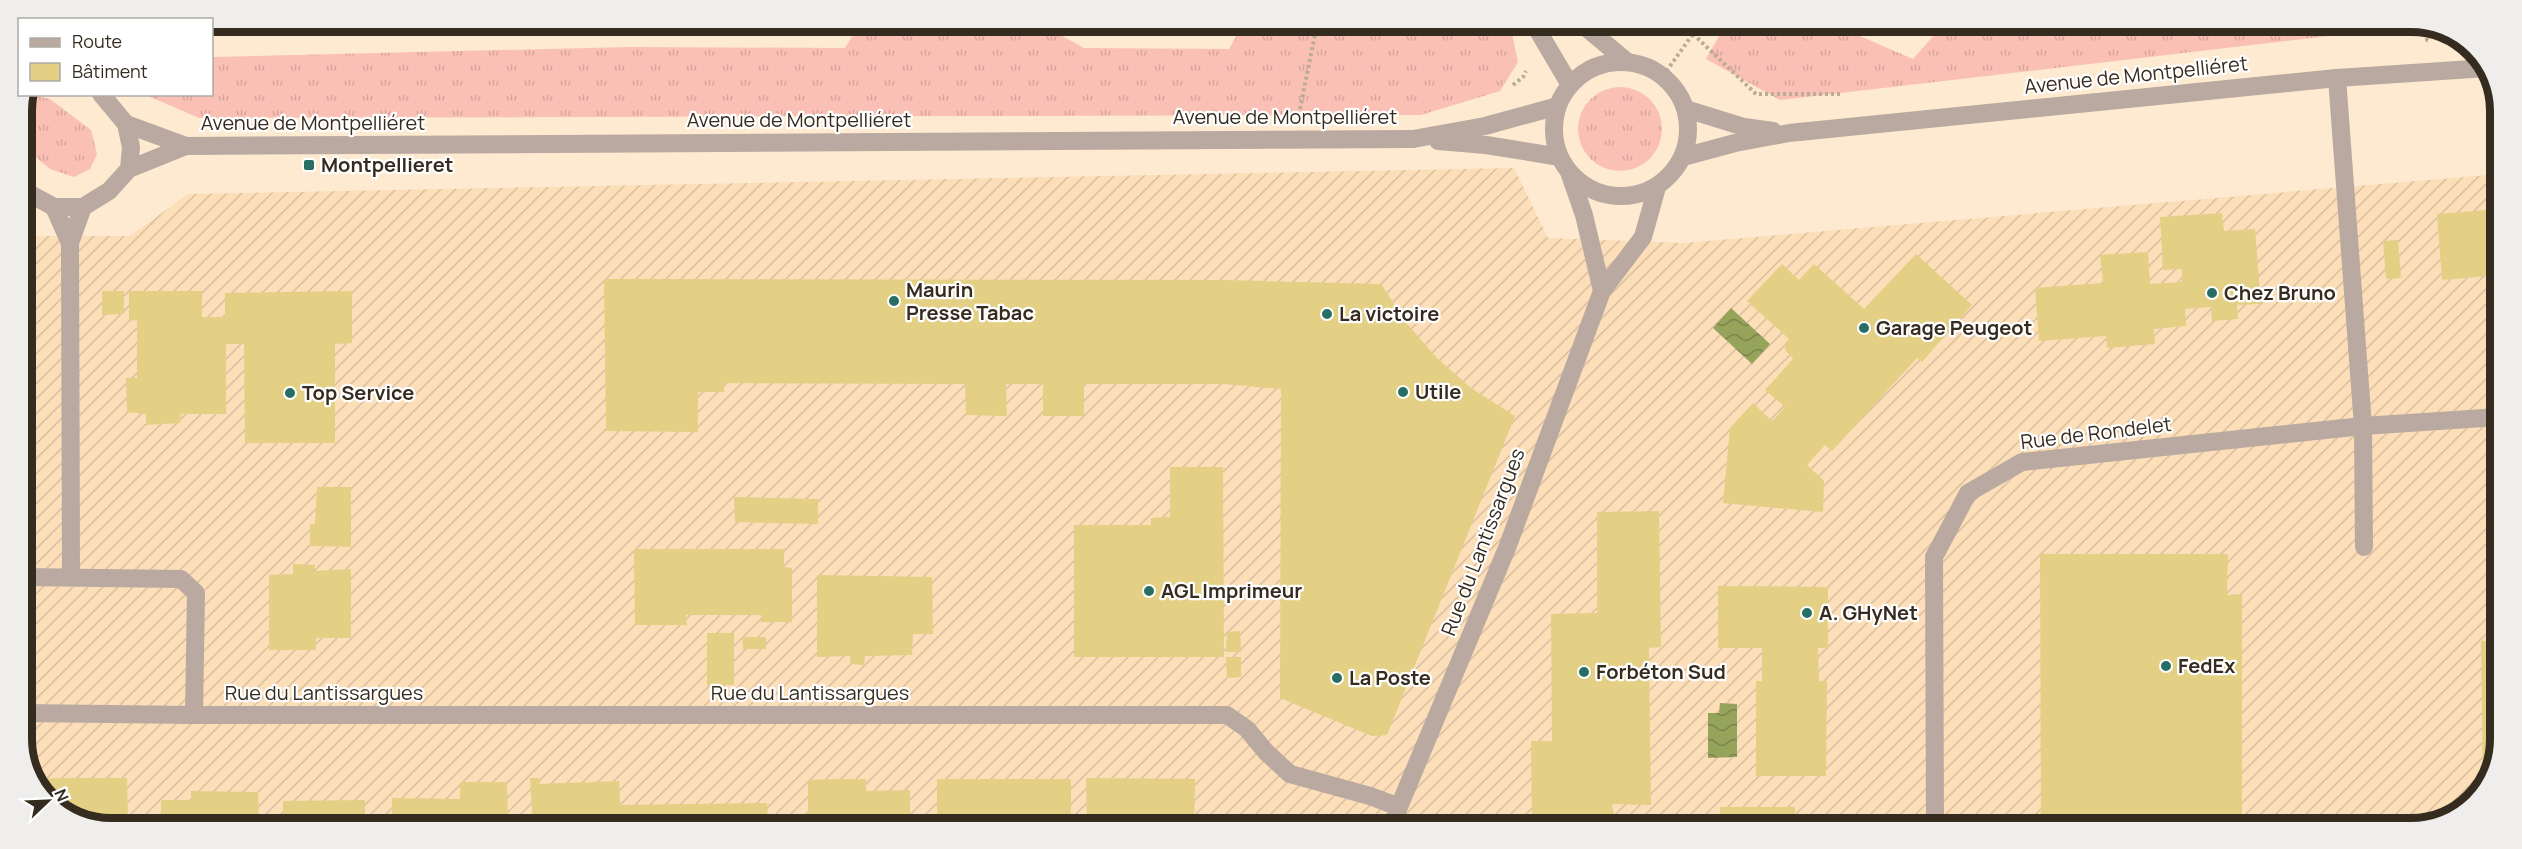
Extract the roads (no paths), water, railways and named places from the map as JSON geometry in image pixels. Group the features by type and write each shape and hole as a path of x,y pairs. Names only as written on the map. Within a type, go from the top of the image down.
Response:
{"street":[{"path":"1539,32 1569,85"},
{"path":"1592,32 1626,61"},
{"path":"1564,165 1583,185 1600,194 1620,197 1639,194 1657,187 1672,174 1683,157 1688,141 1689,125 1686,109 1677,91 1663,76 1645,66 1626,61 1605,63 1586,71 1569,85 1558,106 1554,123 1554,140 1564,165 1584,214 1602,291"},
{"name":"Avenue de Montpelliéret","path":"1683,157 1735,143 1790,134 2337,78 2478,69"},
{"path":"2337,78 2363,426 2364,546"},
{"path":"32,195 54,207 83,207 109,192 129,170 131,147 126,124 103,96"},
{"name":"Avenue de Montpelliéret","path":"1413,139 1485,126 1558,106"},
{"name":"Avenue de Montpelliéret","path":"1686,109 1744,127 1790,134"},
{"name":"Avenue de Montpelliéret","path":"126,124 186,146 1413,139 1486,145 1564,165"},
{"name":"Avenue de Montpelliéret","path":"129,170 186,146"},
{"name":"Rue du Lantissargues","path":"1394,818 1507,548 1602,291 1643,237 1657,187"},
{"path":"54,207 70,243"},
{"path":"71,576 70,243 83,207"},
{"name":"Rue de Rondelet","path":"1935,818 1934,557 1968,493 2022,462 2363,426 2490,418"},
{"path":"32,577 181,579 196,593 194,715"},
{"name":"Rue du Lantissargues","path":"32,713 1227,715 1247,729 1266,752 1290,774 1370,796 1399,807"}],"water":[{"path":"1731,308 1770,344 1752,364 1713,328"},
{"path":"1720,703 1737,704 1737,757 1708,758 1708,713 1719,713"}],"place":[{"name":"Montpellieret","path":"309,165"},
{"name":"Chez Bruno","path":"2212,293"},
{"name":"Maurin Presse Tabac","path":"894,301"},
{"name":"La victoire","path":"1327,314"},
{"name":"Garage Peugeot","path":"1864,328"},
{"name":"Utile","path":"1403,392"},
{"name":"Top Service","path":"290,393"},
{"name":"AGL Imprimeur","path":"1149,591"},
{"name":"A. GHyNet","path":"1807,613"},
{"name":"FedEx","path":"2166,666"},
{"name":"Forbéton Sud","path":"1584,672"},
{"name":"La Poste","path":"1337,678"}]}
